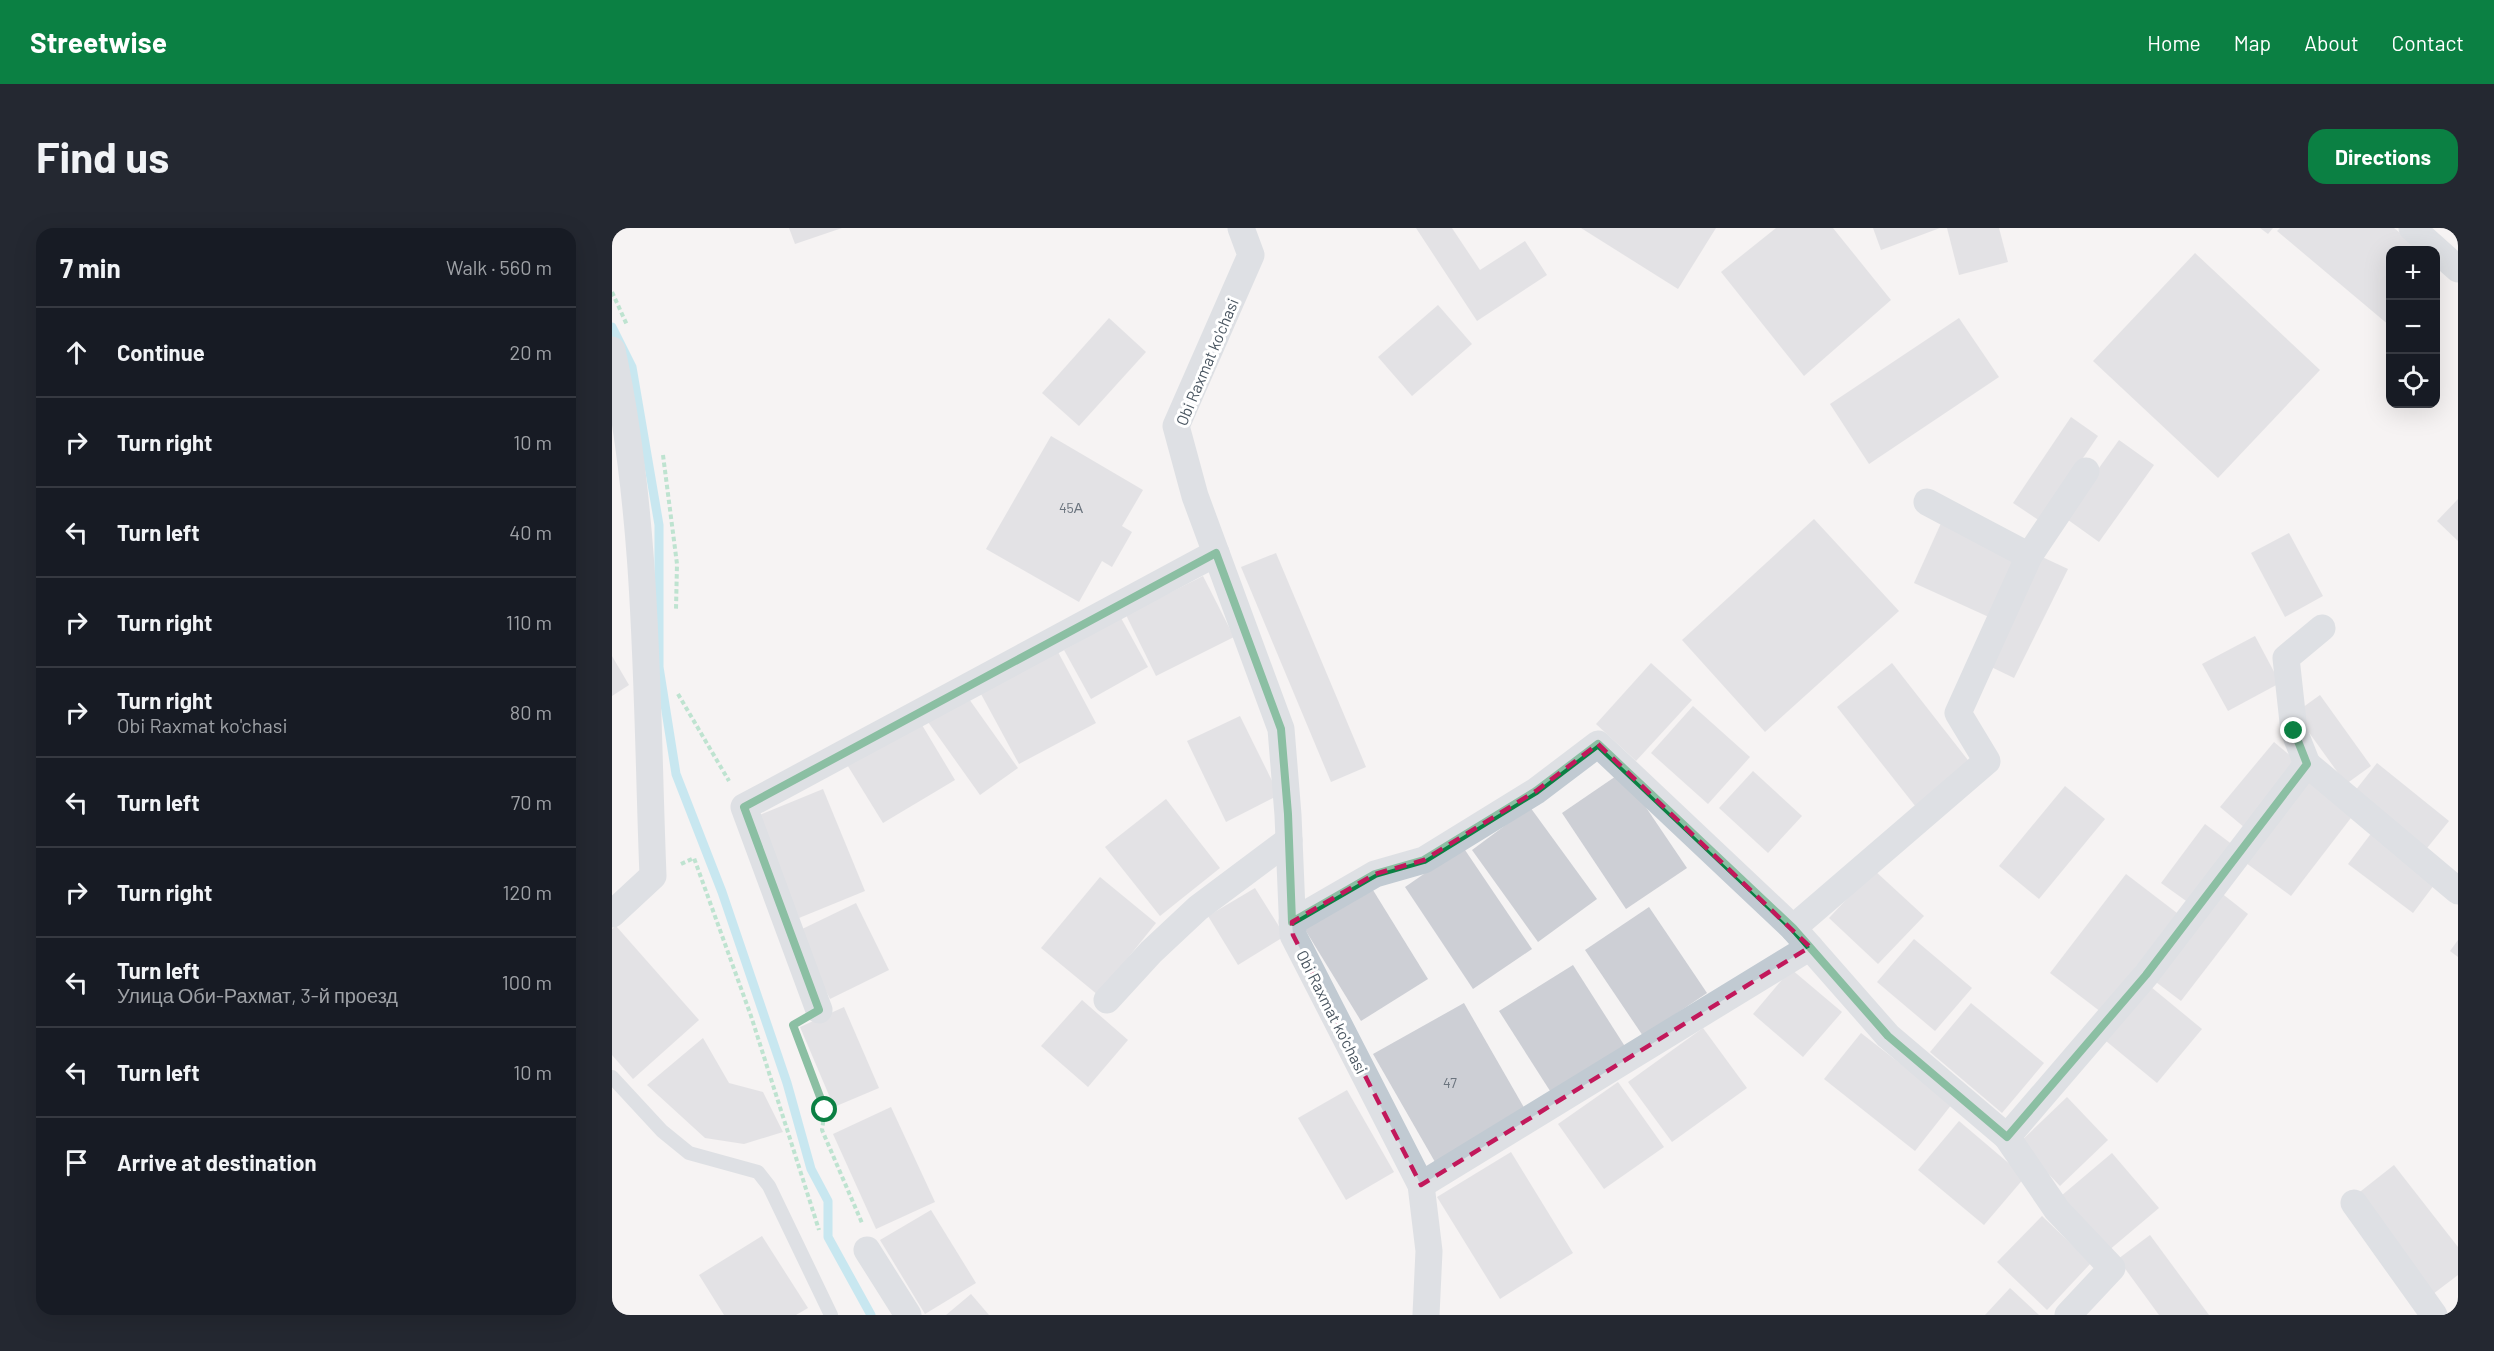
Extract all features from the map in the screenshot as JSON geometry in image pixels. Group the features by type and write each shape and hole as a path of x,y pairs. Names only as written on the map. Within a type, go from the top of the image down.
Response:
{"street":[{"name":"Obi Raxmat ko'chasi","path":"1241,228 1251,255 1176,426 1195,496 1281,729 1293,935 1421,1185 1429,1251 1426,1315"},
{"path":"2412,228 2458,269"},
{"path":"612,350 629,438 635,509 643,632 652,876 612,914"},
{"path":"1421,1185 1801,938 1987,761 1958,713 2029,556 2086,471"},
{"path":"1926,502 2029,556"},
{"path":"819,1010 744,807 1216,553"},
{"path":"2322,628 2286,658 2294,731 2307,764 2458,891"},
{"path":"1292,922 1375,874 1424,860 1536,791 1598,744 1801,938 1888,1036 2007,1137 2057,1210 2112,1268 2067,1315"},
{"path":"2007,1137 2146,975 2307,764"},
{"path":"1107,1000 1151,952 1198,908 1289,840"},
{"path":"2354,1203 2434,1315"},
{"path":"867,1250 908,1315"}],"lane":[{"path":"612,1077 662,1131 689,1153 758,1172 769,1186 831,1315"}],"path":[{"path":"652,876 694,858 751,1016 820,1234"},
{"path":"819,1010 793,1025 825,1110 822,1130 862,1221 867,1250"}],"highlighted area":[{"path":"1598,744 1810,947 1421,1185 1293,935 1292,922 1375,874 1424,860 1536,791"}],"building":[{"path":"789,228 842,228 795,244"},
{"path":"1416,228 1452,228 1480,270 1525,241 1547,275 1477,321"},
{"path":"1581,228 1716,228 1678,289"},
{"path":"1776,228 1833,228 1891,300 1804,376 1721,272"},
{"path":"1873,228 1940,228 1881,250"},
{"path":"1947,228 1999,228 2008,262 1959,275"},
{"path":"2260,228 2273,228 2268,234"},
{"path":"2280,228 2394,228 2416,246 2386,246 2386,323 2277,231"},
{"path":"2195,253 2320,370 2218,478 2093,361"},
{"path":"1438,305 1472,344 1412,396 1378,357"},
{"path":"1109,318 1146,352 1079,426 1042,393"},
{"path":"1959,318 1999,377 1869,464 1830,404"},
{"path":"2071,417 2098,436 2040,521 2013,503"},
{"path":"1051,436 1143,490 1122,526 1132,532 1112,567 1102,561 1079,602 986,549"},
{"path":"2119,440 2154,465 2099,542 2064,517"},
{"path":"2458,499 2458,541 2437,521"},
{"path":"1814,519 1899,611 1765,732 1682,640"},
{"path":"1942,521 2019,556 1991,618 1914,583"},
{"path":"2289,533 2323,596 2285,617 2251,553"},
{"path":"1276,553 1366,767 1331,782 1241,567"},
{"path":"2038,555 2068,569 2014,678 1985,664"},
{"path":"1203,576 1234,637 1156,676 1126,615"},
{"path":"1121,618 1148,667 1091,699 1064,650"},
{"path":"2255,636 2280,683 2228,711 2202,664"},
{"path":"1058,652 1096,723 1019,764 981,694"},
{"path":"612,656 629,685 612,696"},
{"path":"1651,663 1692,700 1636,761 1596,724"},
{"path":"1892,663 1971,764 1916,807 1837,707"},
{"path":"2320,695 2371,766 2346,784 2295,713"},
{"path":"969,699 1018,768 980,795 928,722"},
{"path":"1693,706 1750,757 1708,804 1651,753"},
{"path":"1240,716 1279,795 1226,822 1187,741"},
{"path":"919,720 955,780 883,823 846,763"},
{"path":"2274,742 2299,763 2245,828 2220,807"},
{"path":"2377,763 2449,821 2423,853 2351,796"},
{"path":"1753,771 1802,816 1768,853 1719,808"},
{"path":"1622,772 1687,868 1626,909 1562,813"},
{"path":"2307,773 2357,810 2291,896 2242,860"},
{"path":"2065,786 2105,819 2039,899 1999,866"},
{"path":"823,789 865,891 799,918 757,816"},
{"path":"1166,799 1220,868 1160,916 1105,847"},
{"path":"1530,807 1597,899 1538,942 1472,850"},
{"path":"2205,824 2233,845 2189,903 2161,883"},
{"path":"2376,827 2440,877 2413,913 2348,864"},
{"path":"1463,847 1532,949 1473,989 1405,887"},
{"path":"1874,870 1924,916 1878,964 1829,918"},
{"path":"2126,874 2177,913 2101,1012 2050,973"},
{"path":"1100,877 1156,923 1098,995 1041,948"},
{"path":"1368,882 1428,979 1361,1021 1301,923"},
{"path":"1255,888 1285,936 1238,965 1208,916"},
{"path":"2220,892 2248,914 2181,1001 2152,979"},
{"path":"856,903 889,970 830,999 796,932"},
{"path":"1649,907 1707,993 1643,1036 1585,950"},
{"path":"616,926 699,1020 633,1079 612,1055 612,929"},
{"path":"1914,939 1972,988 1935,1031 1877,982"},
{"path":"2458,940 2458,957 2450,951"},
{"path":"1573,965 1626,1048 1552,1094 1499,1011"},
{"path":"1791,969 1842,1012 1803,1057 1753,1014"},
{"path":"2151,987 2202,1029 2157,1083 2106,1041"},
{"path":"1082,1000 1128,1040 1088,1087 1041,1046"},
{"path":"1464,1003 1526,1111 1435,1162 1373,1054"},
{"path":"1971,1003 2044,1063 2002,1113 1930,1052"},
{"path":"844,1007 879,1088 834,1107 800,1027"},
{"path":"1703,1028 1747,1088 1672,1142 1628,1082"},
{"path":"1861,1033 1952,1104 1915,1151 1824,1079"},
{"path":"703,1038 729,1083 763,1092 783,1132 744,1144 705,1138 647,1085"},
{"path":"1618,1082 1664,1147 1604,1189 1558,1124"},
{"path":"1347,1090 1394,1172 1346,1200 1298,1118"},
{"path":"2067,1097 2108,1140 2060,1186 2019,1143"},
{"path":"891,1107 935,1202 876,1229 833,1134"},
{"path":"1959,1121 2025,1177 1984,1225 1918,1170"},
{"path":"1511,1152 1573,1253 1500,1299 1437,1197"},
{"path":"2112,1153 2159,1208 2108,1251 2061,1196"},
{"path":"2394,1165 2458,1247 2458,1275 2433,1294 2356,1195"},
{"path":"931,1210 976,1283 925,1314 880,1240"},
{"path":"2042,1216 2091,1263 2047,1310 1997,1262"},
{"path":"2150,1235 2209,1315 2159,1315 2118,1259"},
{"path":"762,1236 808,1308 796,1315 724,1315 699,1275"},
{"path":"2010,1288 2039,1315 1985,1315"},
{"path":"971,1294 989,1315 946,1315"}],"waterway":[{"path":"612,327 632,367 659,525 659,667 676,774 722,892 787,1083 811,1169 828,1201 828,1237 871,1315"}],"route":[{"path":"825,1110 793,1025 819,1010 744,807 1216,553 1281,729 1288,814 1292,922 1375,874 1424,860 1536,791 1598,744 1793,928 1888,1036 2007,1137 2146,975 2307,764 2294,731"}]}
